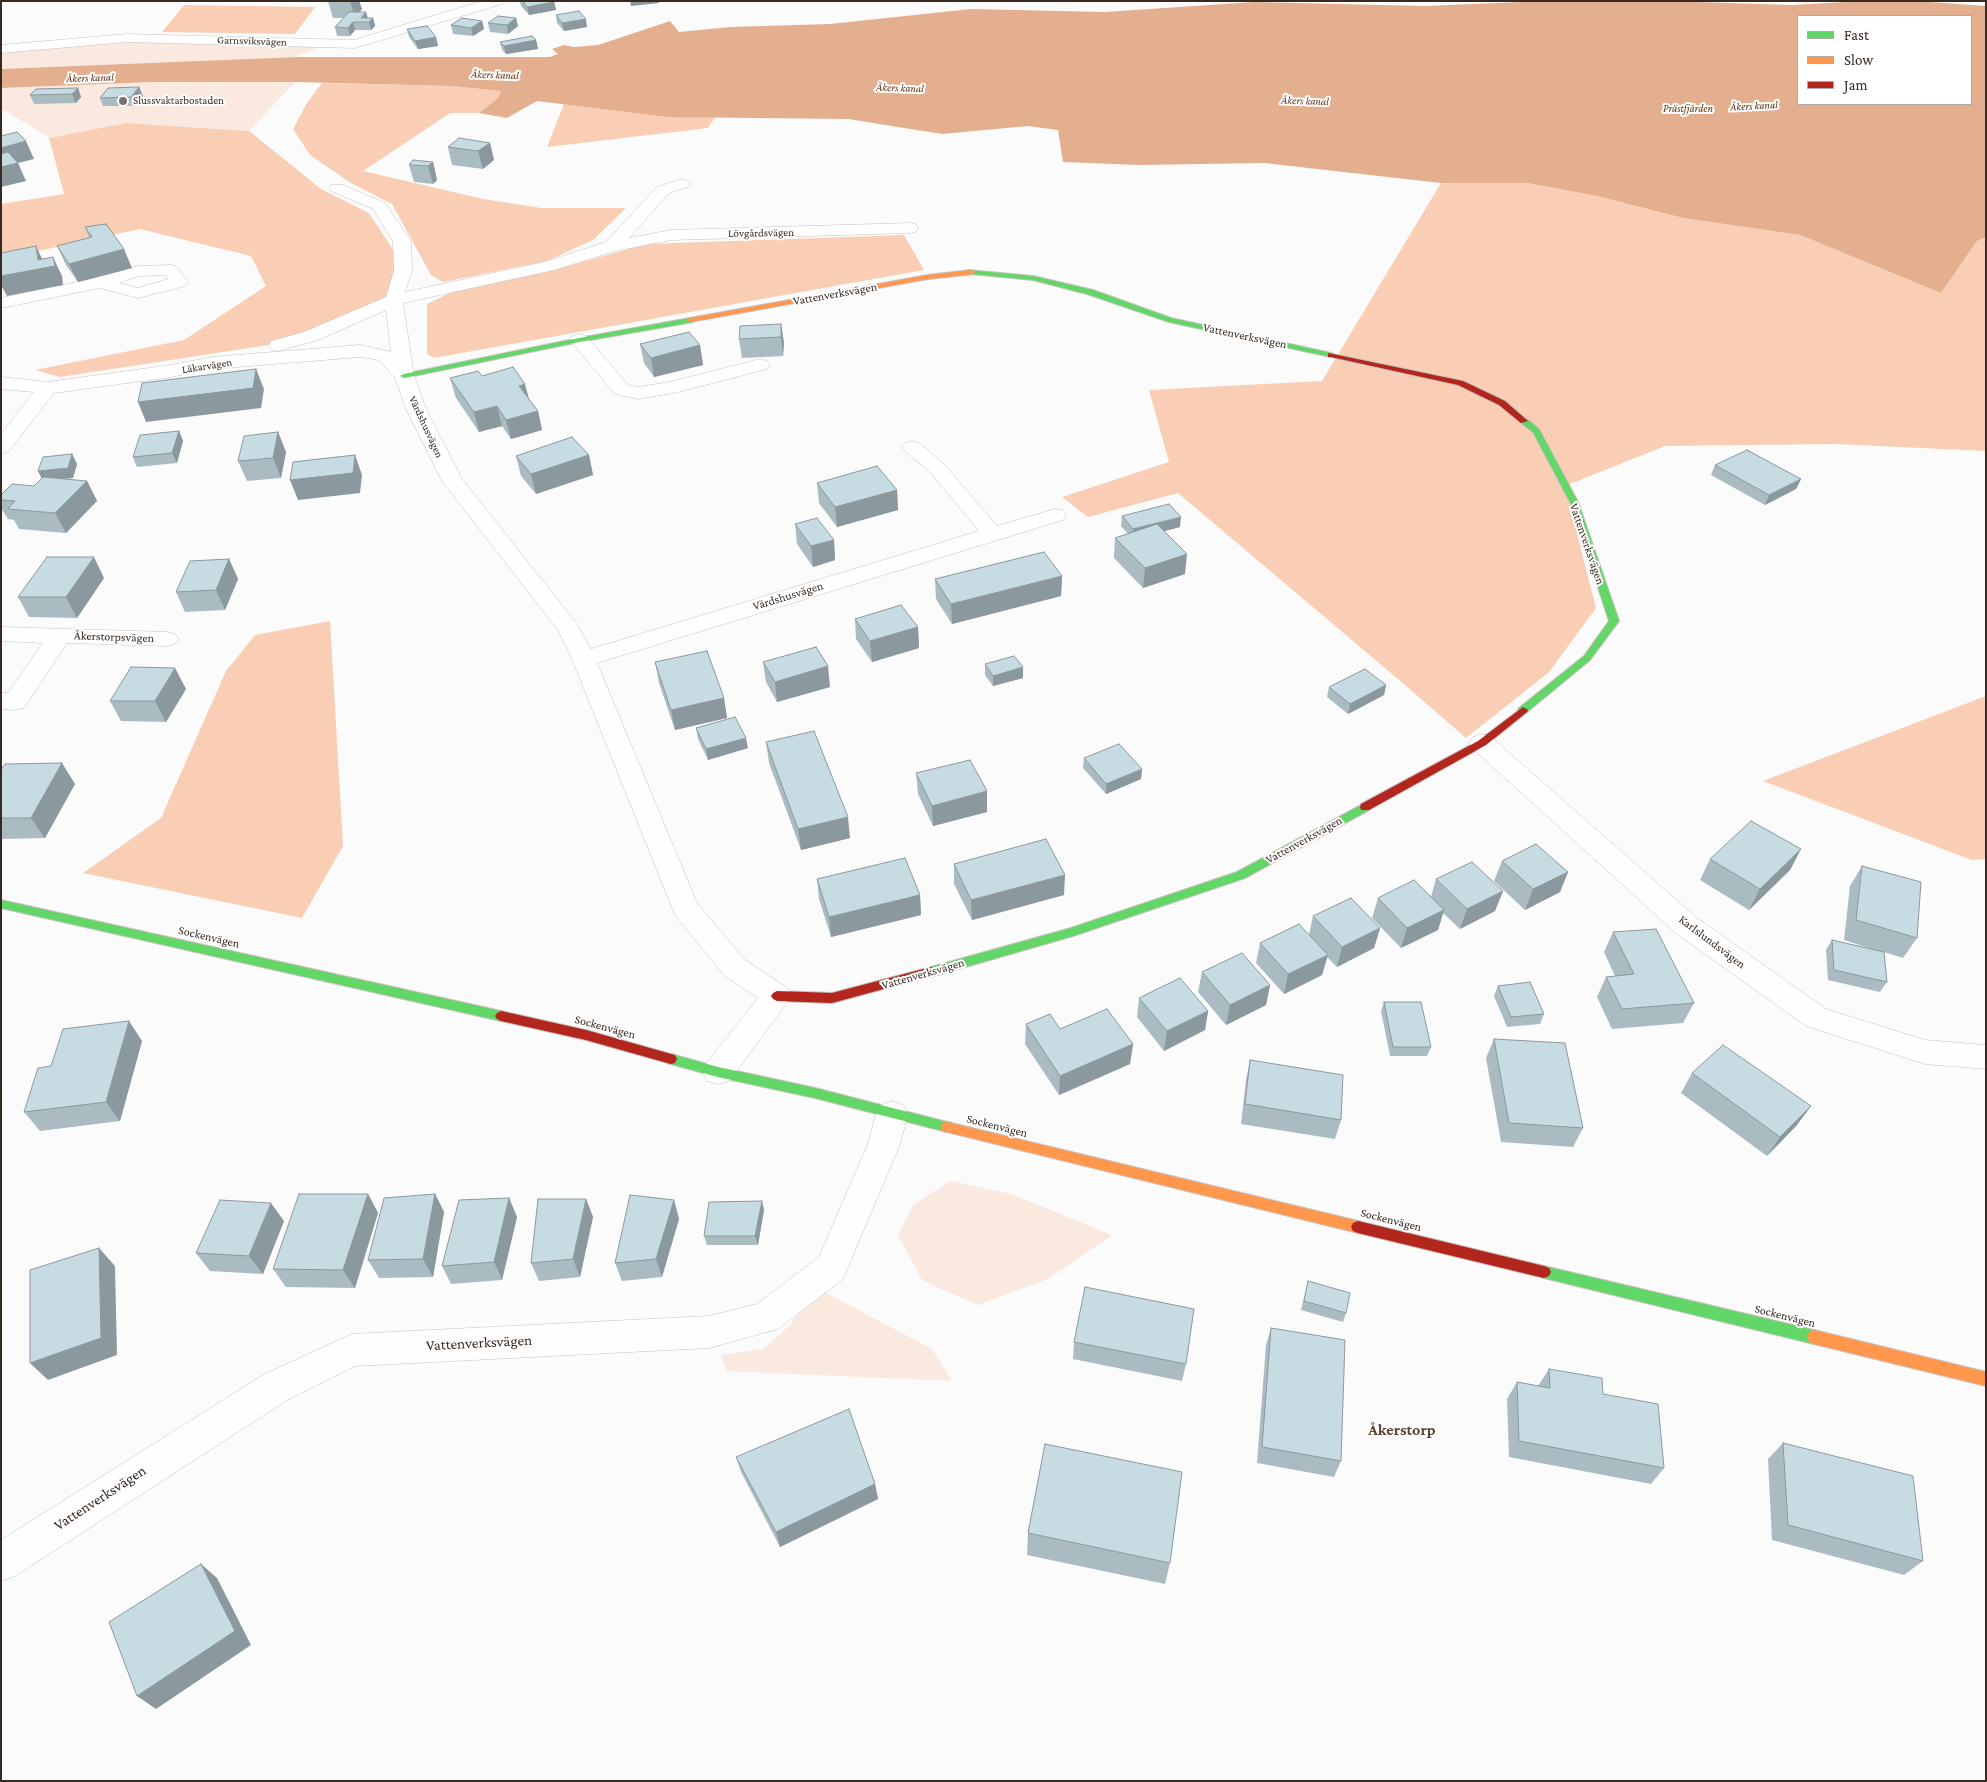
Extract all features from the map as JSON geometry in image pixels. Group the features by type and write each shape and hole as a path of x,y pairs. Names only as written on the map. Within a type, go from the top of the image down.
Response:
{"street":[{"name":"Garnsviksvägen","path":"1,49 127,38 354,44 497,1"},
{"path":"612,246 663,190 682,184"},
{"name":"Värdshusvägen","path":"337,188 379,206 402,241 403,270 394,300 404,376 416,409 452,481 568,628 584,659 685,908 735,968 777,996"},
{"name":"Lövgårdsvägen","path":"394,300 548,266 612,246 671,235 910,228"},
{"name":"Vattenverksvägen","path":"404,376 579,340 928,277 975,272 1033,278 1090,292 1169,320 1460,383 1502,403 1536,430 1574,502 1614,621 1587,658 1482,742 1241,875 1073,932 874,988 832,998 777,996"},
{"path":"1,303 100,283"},
{"path":"212,363 311,336 394,300"},
{"path":"579,340 622,390 638,393 671,388 760,365"},
{"name":"Läkarvägen","path":"1,383 48,388 171,371 212,363 360,351 385,356 404,376"},
{"path":"1,448 48,388"},
{"path":"912,446 937,468 992,533"},
{"name":"Värdshusvägen","path":"584,659 1055,515"},
{"name":"Åkerstorpsvägen","path":"1,634 167,639"},
{"name":"Åkerstorpsvägen","path":"1,701 15,702 60,636"},
{"name":"Karlslundsvägen","path":"1482,742 1687,926 1816,1018 1925,1052 1986,1058"},
{"name":"Sockenvägen","path":"1,904 586,1035 718,1072 815,1093 892,1114 1986,1379"},
{"path":"718,1072 777,996"},
{"name":"Vattenverksvägen","path":"1,1562 276,1387 352,1350 709,1332 766,1318 831,1268 884,1144 892,1114"}],"shaded area":[{"path":"184,5 315,7 295,34 162,32"},
{"path":"130,42 228,43 319,47 292,58 1,69 1,52"},
{"path":"153,82 295,82 249,131 126,123 49,138 6,111 1,111 1,88"},
{"path":"322,83 451,86 501,91 498,98 479,113 450,113 363,171 483,199 541,208 626,208 593,240 547,261 443,282 431,275 392,204 351,183 310,155 293,129 307,103"},
{"path":"564,104 667,117 715,117 708,128 547,147"},
{"path":"126,123 249,131 321,189 369,213 392,248 405,287 308,339 60,377 35,370 184,340 266,286 251,256 140,229 1,259 1,204 64,194 49,138"},
{"path":"1441,183 1527,183 1597,196 1683,218 1800,235 1941,293 1977,241 1986,237 1986,451 1835,444 1665,446 1565,486 1596,608 1549,672 1466,738 1178,493 1088,517 1062,497 1169,462 1149,390 1322,381"},
{"path":"904,235 924,270 434,358 427,354 427,304 452,292 554,270 646,244"},
{"path":"330,621 343,846 302,918 83,873 161,818 226,671 255,635"},
{"path":"1986,696 1986,859 1972,860 1763,781"},
{"path":"951,1181 1011,1194 1112,1235 1048,1279 977,1305 922,1280 898,1235 914,1204"},
{"path":"819,1289 932,1349 952,1381 726,1371 721,1355 763,1349 787,1328"}],"water":[{"name":"Prästfjärden","path":"1545,1 1664,1 1792,5 1864,1 1916,1 1986,6 1986,237 1977,241 1941,293 1800,235 1683,218 1597,196 1527,183 1441,183 1264,163 1138,165 1063,162 1058,130 1028,126 942,134 848,119 667,117 537,101 507,118 479,113 498,98 501,91 451,86 295,82 153,82 1,88 1,69 300,57 550,57 558,54 552,49 564,45 574,47 598,45 670,21 679,32 731,27 830,24 971,9 1105,12 1254,2 1425,6"}],"building":[{"path":"523,1 554,1 554,2 527,7"},
{"path":"579,11 586,19 562,23 556,15"},
{"path":"349,12 366,12 361,18 373,18 369,22 353,22 348,28 335,27"},
{"path":"498,16 516,18 507,25 488,23"},
{"path":"462,18 482,21 471,28 451,25"},
{"path":"427,26 436,37 415,41 407,29"},
{"path":"532,36 536,40 504,46 500,42"},
{"path":"139,87 131,97 100,98 108,88"},
{"path":"78,88 72,94 30,95 36,89"},
{"path":"17,132 26,141 1,148 1,136"},
{"path":"459,138 490,143 478,151 448,147"},
{"path":"8,152 18,163 1,167 1,154"},
{"path":"413,160 433,162 428,166 409,165"},
{"path":"106,224 124,249 69,264 57,246 92,237 85,227"},
{"path":"36,246 38,260 53,257 55,266 1,276 1,253"},
{"path":"781,324 781,337 739,339 740,326"},
{"path":"689,332 700,345 651,358 640,344"},
{"path":"513,367 525,384 519,386 538,411 506,420 497,406 474,412 450,378 478,371 482,376"},
{"path":"256,369 253,388 138,402 142,383"},
{"path":"179,431 172,453 133,457 140,435"},
{"path":"278,432 273,458 238,461 244,436"},
{"path":"572,437 589,455 531,474 516,456"},
{"path":"1747,450 1801,479 1769,495 1715,465"},
{"path":"72,454 68,468 38,471 43,457"},
{"path":"355,455 353,473 290,480 293,462"},
{"path":"877,466 897,490 835,507 817,483"},
{"path":"43,477 87,481 55,513 8,509 15,501 1,500 1,495 12,484 34,486"},
{"path":"1169,504 1181,517 1133,529 1122,516"},
{"path":"817,518 834,540 811,546 795,524"},
{"path":"1157,524 1187,554 1145,568 1115,538"},
{"path":"1044,552 1062,576 951,604 935,579"},
{"path":"47,557 94,557 66,597 18,597"},
{"path":"229,559 216,590 176,592 190,561"},
{"path":"901,605 918,627 870,641 855,619"},
{"path":"816,647 828,666 775,682 763,662"},
{"path":"707,651 724,698 671,710 655,662"},
{"path":"1014,656 1023,667 993,676 985,664"},
{"path":"131,667 175,668 155,701 110,701"},
{"path":"1365,669 1386,685 1350,704 1329,687"},
{"path":"735,717 746,738 706,749 696,728"},
{"path":"814,731 848,817 798,829 766,742"},
{"path":"1119,744 1142,769 1106,784 1084,758"},
{"path":"970,760 987,791 932,806 916,773"},
{"path":"62,763 31,818 1,818 1,770 5,764"},
{"path":"1751,821 1801,849 1760,889 1710,859"},
{"path":"1046,839 1065,875 971,900 954,864"},
{"path":"1536,844 1568,872 1533,889 1502,861"},
{"path":"905,858 920,895 829,917 817,879"},
{"path":"1472,862 1503,891 1467,909 1436,879"},
{"path":"1862,866 1921,882 1917,938 1856,920"},
{"path":"1414,880 1444,910 1407,928 1378,898"},
{"path":"1351,898 1380,928 1342,947 1313,916"},
{"path":"1299,924 1328,955 1288,974 1260,943"},
{"path":"1656,929 1694,1003 1622,1009 1606,977 1634,974 1613,932"},
{"path":"1832,940 1884,952 1887,982 1834,970"},
{"path":"1242,953 1270,985 1230,1005 1202,972"},
{"path":"1180,978 1208,1011 1167,1031 1139,998"},
{"path":"1530,982 1544,1014 1511,1017 1498,986"},
{"path":"1384,1002 1421,1002 1431,1047 1393,1047"},
{"path":"1107,1009 1133,1044 1060,1076 1026,1024 1050,1014 1060,1029"},
{"path":"129,1021 106,1102 24,1112 38,1068 51,1066 63,1029"},
{"path":"1494,1039 1565,1043 1583,1128 1509,1123"},
{"path":"1723,1045 1811,1106 1780,1137 1692,1073"},
{"path":"1250,1060 1343,1075 1341,1120 1245,1104"},
{"path":"299,1194 368,1194 343,1270 273,1269"},
{"path":"435,1194 423,1259 368,1260 384,1198"},
{"path":"630,1195 674,1200 656,1259 615,1263"},
{"path":"509,1198 494,1262 442,1266 459,1200"},
{"path":"538,1199 586,1199 573,1259 531,1263"},
{"path":"220,1200 271,1203 249,1256 196,1253"},
{"path":"762,1201 755,1236 704,1236 709,1202"},
{"path":"99,1248 101,1338 30,1363 30,1270"},
{"path":"1308,1281 1350,1293 1346,1313 1304,1301"},
{"path":"1085,1287 1194,1309 1186,1364 1074,1342"},
{"path":"1271,1328 1345,1340 1341,1461 1262,1447"},
{"path":"1549,1369 1602,1378 1603,1394 1658,1404 1664,1468 1519,1441 1517,1382 1550,1388"},
{"path":"849,1409 875,1484 776,1532 736,1457"},
{"path":"1783,1443 1913,1476 1923,1561 1788,1525"},
{"path":"1045,1444 1182,1472 1170,1563 1028,1533"},
{"path":"201,1564 235,1631 137,1696 109,1622"}],"traffic: fast":[{"path":"971,272 1033,278 1090,292 1169,320 1331,355"},
{"path":"404,376 579,340 690,320"},
{"path":"1523,710 1587,658 1614,621 1574,502 1536,431 1524,421"},
{"path":"931,972 1073,932 1241,875 1365,807"},
{"path":"1,904 501,1016"},
{"path":"671,1059 947,1127"},
{"path":"1544,1272 1814,1337"}],"traffic: slow":[{"path":"690,320 928,277 971,272"},
{"path":"947,1127 1358,1227"},
{"path":"1814,1337 1986,1379"}],"traffic: jam":[{"path":"1331,355 1460,383 1502,403 1524,421"},
{"path":"1365,807 1482,743 1523,710"},
{"path":"777,996 832,998 931,972"},
{"path":"501,1016 586,1035 671,1059"},
{"path":"1358,1227 1544,1272"}],"place":[{"name":"Slussvaktarbostaden","path":"123,101"}],"district":[{"name":"Åkerstorp","path":"1402,1430"}],"water label":[{"name":"Åkers kanal","path":"495,75"},
{"name":"Åkers kanal","path":"90,78"},
{"name":"Åkers kanal","path":"900,88"},
{"name":"Åkers kanal","path":"1305,101"},
{"name":"Åkers kanal","path":"1754,106"}]}
